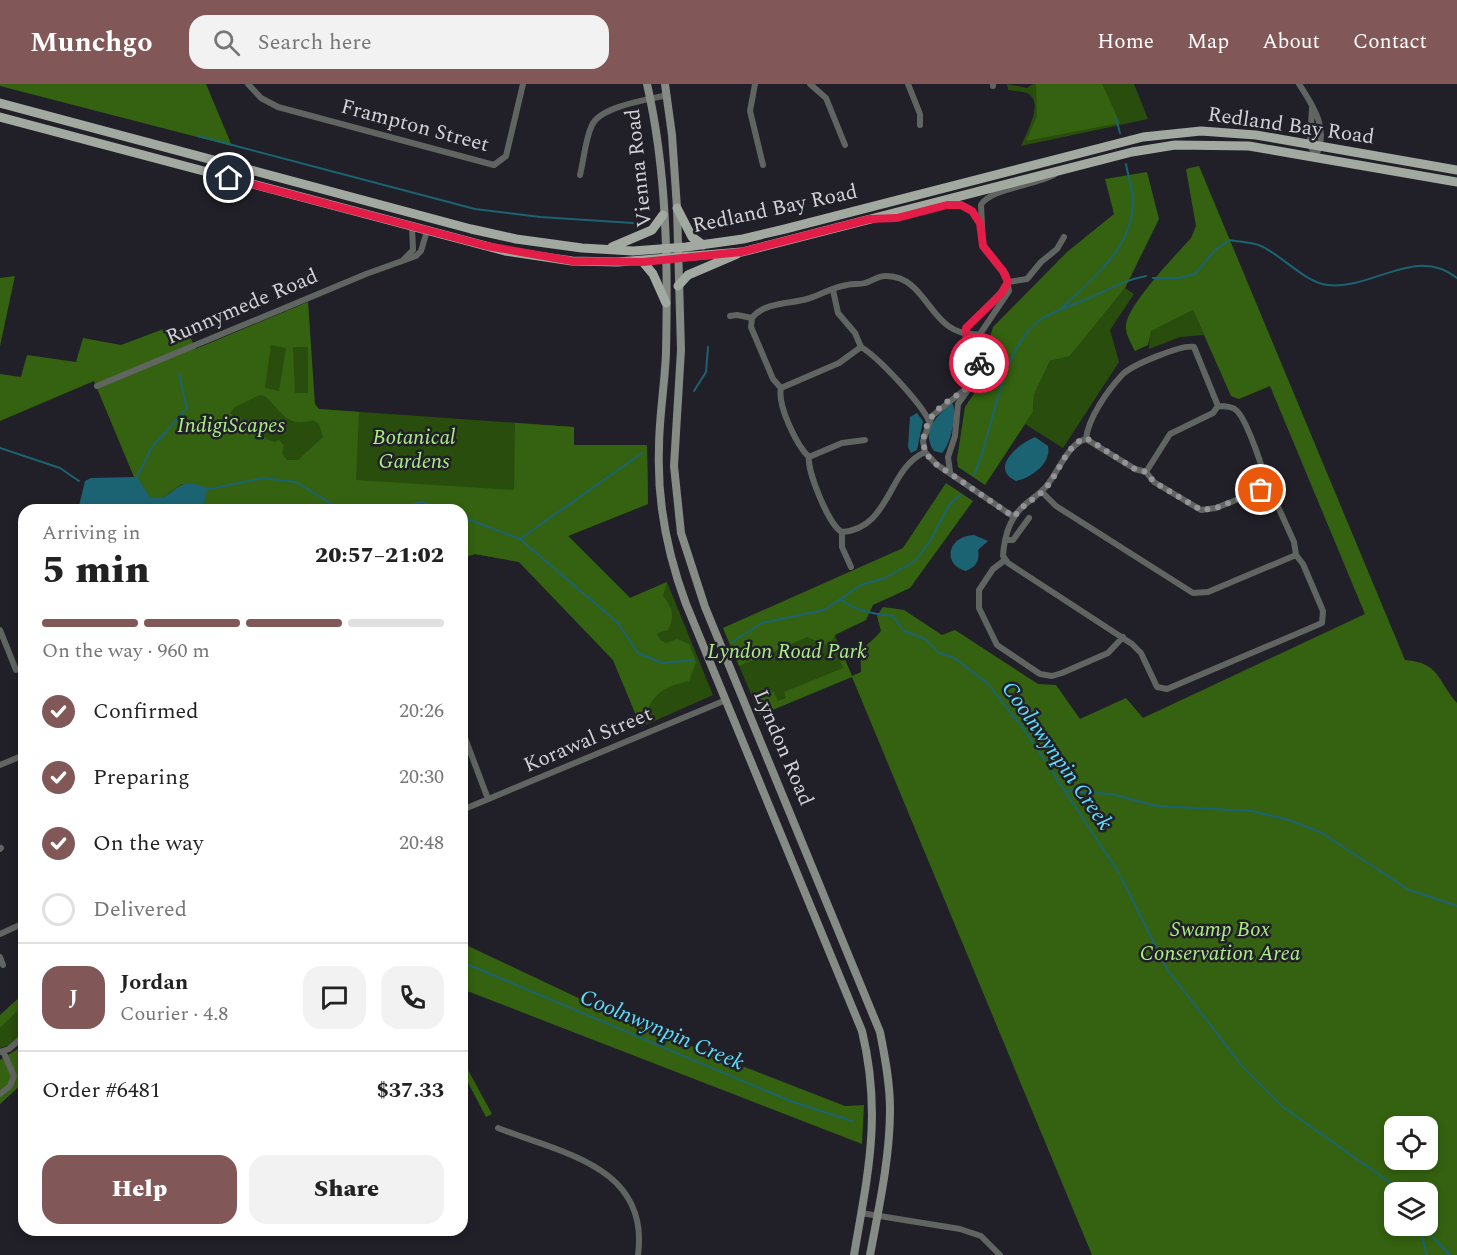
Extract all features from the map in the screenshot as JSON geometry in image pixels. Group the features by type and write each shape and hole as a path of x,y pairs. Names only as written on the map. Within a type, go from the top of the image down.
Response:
{"main road":[{"name":"Vienna Road","path":"647,84 659,149 664,249"},
{"name":"Vienna Road","path":"665,84 676,208 676,248"},
{"name":"Redland Bay Road","path":"0,103 516,239 607,249 664,249 703,245 785,229 1143,137 1222,131 1457,170"},
{"name":"Redland Bay Road","path":"0,117 420,229 525,254 572,261 643,262 741,252 1132,152 1175,145 1249,146 1457,182"},
{"path":"676,208 692,237 703,245"},
{"path":"607,249 650,232 663,214"},
{"path":"420,229 424,216"},
{"name":"Lyndon Road","path":"676,248 681,372 675,466 680,522 698,588 880,1032 888,1072 890,1108 888,1143 870,1255"},
{"name":"Lyndon Road","path":"664,249 665,373 659,446 661,510 680,586 862,1031 873,1089 874,1126 854,1255"},
{"path":"678,286 688,275 741,252"},
{"path":"643,262 653,274 666,303"},
{"path":"726,700 741,694"}],"street":[{"name":"Frampton Street","path":"248,84 261,98 278,107 494,165 507,156 523,84"},
{"path":"755,84 750,111 763,165"},
{"path":"810,84 826,98 845,145"},
{"path":"908,84 920,114 920,125"},
{"path":"1299,84 1321,128 1321,146 1315,157"},
{"path":"580,175 589,131 598,116 667,95"},
{"path":"1311,104 1310,144 1315,157"},
{"path":"950,472 948,457 955,436 958,404 975,382 981,368 980,334 986,321 1008,296 1008,283 1003,271 983,246 980,223 981,205 986,197 1041,182 1063,170"},
{"path":"870,219 897,218 954,204 969,208 980,223"},
{"path":"402,261 413,250 420,229"},
{"name":"Runnymede Road","path":"97,386 416,256 422,251 420,229"},
{"path":"981,368 967,346 965,334 972,320 1008,283 1027,279 1041,262 1057,249 1065,237"},
{"path":"851,567 842,547 842,532 833,524 810,470 809,457 799,446 782,404 781,388 772,379 755,338 750,323 752,318 760,310 848,284 866,283 879,276 898,278 925,298 949,329 965,334 980,334"},
{"path":"833,290 838,313 855,333 861,347 870,352 924,411 929,421"},
{"path":"730,316 752,318"},
{"path":"781,388 839,363 861,347"},
{"path":"1005,560 1006,540 1014,517 1025,503 1042,492 1076,444 1086,438 1089,424 1124,372 1182,347 1194,348 1198,352 1218,405"},
{"path":"975,382 935,411 929,421 923,441 925,452 936,464 1014,517"},
{"path":"1146,472 1170,434 1213,413 1218,405"},
{"path":"1005,560 1137,648 1155,685 1164,690 1317,626 1324,617 1323,611 1303,564 1296,555 1294,542 1274,495 1266,489 1265,473 1240,415 1231,407 1218,405"},
{"path":"924,411 935,411"},
{"path":"1086,438 1135,469 1146,472 1154,482 1201,510 1216,508 1266,489"},
{"path":"809,457 842,443 865,440"},
{"path":"842,532 873,519 911,461 925,452"},
{"path":"936,464 948,457"},
{"path":"1042,492 1056,506 1193,593 1208,592 1296,555"},
{"path":"1006,540 1013,540 1029,518"},
{"path":"1005,560 993,569 979,590 979,608 997,645 1040,674 1052,676 1062,673 1108,653 1123,637"},
{"path":"0,630 16,670"},
{"name":"Korawal Street","path":"468,807 726,700"},
{"path":"468,746 488,799"},
{"path":"0,765 18,758"},
{"path":"0,934 18,926"},
{"path":"0,957 3,965"},
{"path":"0,1094 10,1086 14,1076 1,1052 18,1040"},
{"path":"498,1128 601,1168 618,1182 630,1199 638,1222 638,1255"},
{"path":"861,1213 960,1229 981,1236 1000,1255"}],"green space":[{"path":"0,84 206,84 232,146 0,86"},
{"path":"1007,84 1027,88 1033,84 1134,84 1148,119 1021,146 1033,118 1034,103 1032,97 1027,93 1008,90"},
{"path":"1036,84 1102,84 1120,123 1026,141 1037,116"},
{"name":"Swamp Box Conservation Area","path":"1199,166 1405,660 1432,669 1457,703 1457,1255 1092,1255 852,677 760,715 753,699 773,691 778,701 786,698 784,692 843,668 836,650 832,647 837,641 852,676 861,672 862,651 881,631 877,616 883,607 904,610 942,635 955,630 1038,684 1056,685 1080,719 1126,698 1143,718 1365,614 1270,386 1239,399 1231,396 1193,310 1151,331 1148,345 1135,351 1126,332 1129,316 1135,305 1191,238 1196,226 1186,169"},
{"path":"1147,172 1159,219 1125,288 1070,356 1050,361 1034,395 1033,412 985,485 958,467 957,459 965,407 989,371 988,344 993,327 1067,252 1114,214 1105,179"},
{"path":"15,276 0,346 0,278"},
{"path":"1125,288 1134,294 1110,330 1119,362 1063,448 1025,424 1033,412 1034,395 1050,361 1070,356"},
{"name":"IndigiScapes","path":"308,302 314,404 319,409 574,427 574,445 647,445 648,504 568,536 630,598 667,582 713,695 641,727 613,660 519,562 475,554 468,556 468,504 146,504 98,390"},
{"name":"IndigiScapes","path":"308,302 315,404 319,409 359,412 356,480 514,490 515,423 574,427 574,445 647,445 648,504 568,536 630,598 667,582 663,596 671,609 672,621 668,630 657,633 660,640 666,643 677,639 689,644 696,662 689,681 669,687 657,695 648,708 641,727 613,660 519,562 475,554 468,556 468,504 204,504 207,488 181,484 162,498 150,497 137,477 134,477 94,381 0,421 0,374 21,377 27,355 76,362 83,338 121,345 169,327 190,337 196,349","holes":["271,345 286,348 279,391 265,388","293,347 308,347 308,393 295,393","260,395 266,397 286,418 297,422 313,420 319,424 323,437 298,460 287,460 282,453 284,446 279,440 274,442 266,439 254,422 236,418 230,413 235,407"]},
{"path":"1193,310 1204,335 1180,337 1149,349 1150,331"},
{"path":"946,483 973,501 910,588 873,605 866,620 835,635 829,646 807,637 739,666 723,628 903,548"},
{"name":"Lyndon Road Park","path":"815,588 852,676 760,715 723,628"},
{"path":"468,946 627,1021 845,1106 864,1105 862,1144 468,991"},
{"path":"18,998 18,1011 0,1028 0,1015"},
{"path":"18,1011 18,1038 10,1045 0,1048 0,1028"},
{"path":"18,1049 18,1088 0,1104 0,1060"},
{"path":"468,1070 492,1114 486,1117 468,1082"}],"water":[{"path":"952,403 954,420 948,443 942,453 934,451 929,437 932,424"},
{"path":"917,413 923,421 917,450 911,453 908,447 910,417"},
{"path":"1035,437 1048,446 1047,458 1034,473 1016,481 1008,476 1005,470 1006,463 1014,451"},
{"path":"137,477 150,497 162,498 187,484 207,488 204,504 79,504 85,481 91,478"},
{"path":"974,535 988,541 978,550 976,563 966,571 953,563 951,551 958,540"}],"waterway":[{"path":"1116,118 1120,133"},
{"path":"198,136 475,209 540,217 633,223"},
{"path":"1063,307 1098,273 1127,233 1133,201 1126,164"},
{"name":"Coolnwynpin Creek","path":"1153,278 1178,278 1195,274 1214,251 1229,240 1261,246 1302,274 1328,285 1345,285 1410,267 1425,266 1441,269 1457,278"},
{"name":"Coolnwynpin Creek","path":"974,475 1007,370 1026,333 1040,320 1055,312 1120,284 1146,276"},
{"path":"694,391 706,372 708,347"},
{"path":"136,479 152,447 187,408 179,374"},
{"name":"Coolnwynpin Creek","path":"0,448 60,468 79,481"},
{"path":"520,539 642,453"},
{"name":"Coolnwynpin Creek","path":"205,490 263,478 296,482 332,504"},
{"name":"Coolnwynpin Creek","path":"732,642 762,623 824,610 861,585 885,578 915,561 930,541 949,505 960,495"},
{"name":"Coolnwynpin Creek","path":"413,504 423,502 428,504"},
{"name":"Coolnwynpin Creek","path":"468,519 520,539 618,623 638,653 663,663 692,660"},
{"name":"Coolnwynpin Creek","path":"840,599 865,611 893,616 904,631 925,639 939,653 953,657 988,684 1026,732 1119,873"},
{"path":"1065,791 1111,794 1157,806 1252,811 1289,820 1322,833 1409,890 1457,906"},
{"name":"Coolnwynpin Creek","path":"1121,877 1167,969 1242,1066 1283,1107 1389,1182"},
{"name":"Coolnwynpin Creek","path":"468,965 790,1101 852,1121"},
{"name":"Coolnwynpin Creek","path":"1422,1236 1427,1255"},
{"path":"1432,1236 1450,1255"}],"way so far":[{"path":"979,363 980,373 975,382 935,411 926,427 923,441 925,452 936,464 1014,517 1025,503 1042,492 1076,444 1086,438 1135,469 1146,472 1154,482 1193,508 1208,510 1216,508 1261,490"}],"route":[{"path":"229,178 505,251 572,261 643,262 741,252 870,219 897,218 947,205 961,205 969,208 980,223 981,240 986,253 999,265 1008,279 1008,285 1001,294 966,328 967,346 979,363"}],"park label":[{"name":"Botanical Gardens","path":"414,450"}]}
